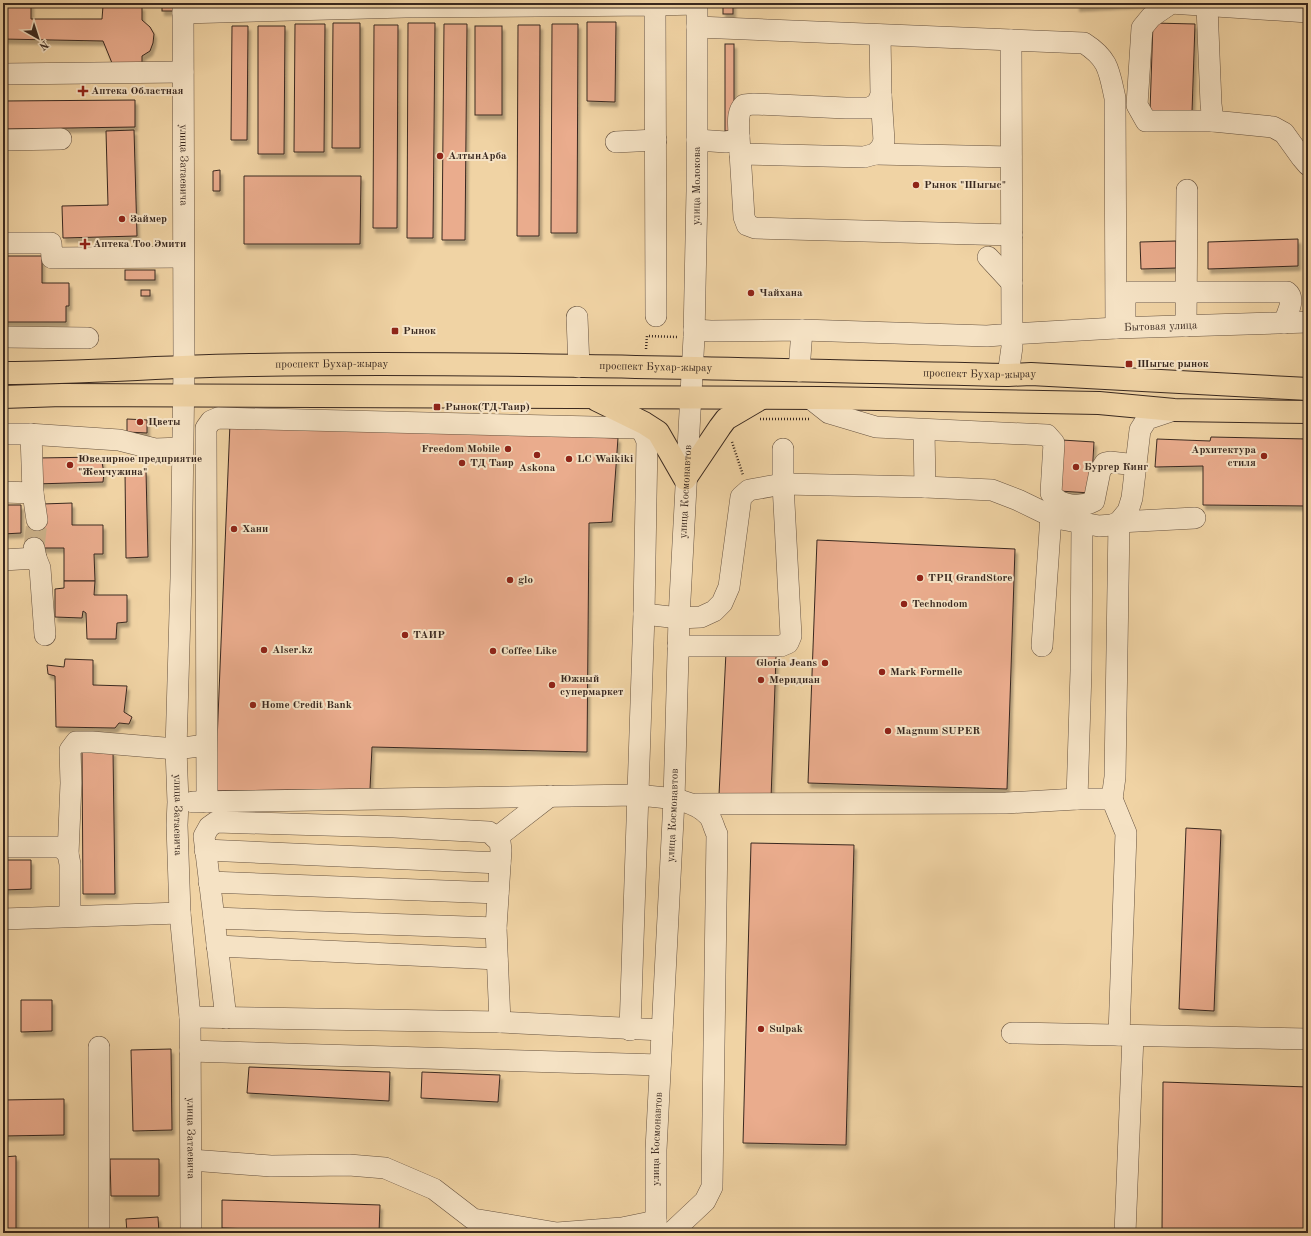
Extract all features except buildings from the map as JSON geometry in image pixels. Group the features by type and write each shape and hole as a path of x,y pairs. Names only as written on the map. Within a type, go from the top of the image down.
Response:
{"main road":[{"name":"проспект Бухар-жырау","path":"3,373 66,373 250,365 646,366 799,371 1008,375 1031,374 1308,389"},
{"path":"1174,410 1176,383"},
{"path":"3,397 183,396 691,398 759,409 1100,403 1174,410 1308,412"},
{"path":"593,398 644,423 658,432 685,479 726,419 759,409"}],"street":[{"path":"183,8 405,5 655,5 697,3"},
{"name":"улица Молокова","path":"692,368 697,191 697,3"},
{"path":"1308,12 1170,3 1151,17 1142,28 1137,105 1146,121 1213,120 1273,127 1284,133 1308,165"},
{"path":"655,5 656,316"},
{"path":"1207,6 1213,120"},
{"name":"улица Затаевича","path":"183,8 184,367 176,748 178,802 176,825 180,913 190,1017 191,1233"},
{"path":"697,27 1084,44 1096,51 1106,62 1115,98 1121,328"},
{"path":"875,154 881,148 884,141 881,95 880,35"},
{"path":"1008,375 1012,347 1011,40"},
{"path":"3,74 183,72"},
{"path":"881,95 877,104 869,108 754,104 744,105 740,109 739,116 744,217 747,225 755,228 1012,235"},
{"path":"3,140 61,139"},
{"path":"616,142 656,140"},
{"path":"697,140 726,142 735,140 740,145 864,157 875,154 1011,157"},
{"path":"1186,326 1187,190"},
{"path":"3,243 52,243 52,258 183,257"},
{"path":"988,257 1012,283"},
{"path":"1121,328 1125,295 1130,292 1287,292 1291,295 1292,300 1284,322"},
{"path":"577,317 579,367"},
{"name":"Бытовая улица","path":"694,330 802,330 987,336 1121,328 1308,322"},
{"path":"799,371 802,330"},
{"path":"3,337 88,338"},
{"name":"улица Космонавтов","path":"661,1229 656,1150 674,800 678,646 685,479 692,368"},
{"path":"811,409 876,427 1047,435 1054,443 1051,492 1054,498 1061,502 1074,505 1087,505 1094,501 1100,471 1105,463 1110,462 1136,465"},
{"path":"1125,1233 1126,833 1112,799 1115,777 1119,522 1128,511 1132,498 1140,430 1147,419 1174,410"},
{"path":"206,802 206,428 211,421 218,418 637,428 643,432 647,441 644,614 630,1030"},
{"path":"924,430 925,487"},
{"path":"3,434 31,434 119,440 156,449 182,448"},
{"path":"31,434 33,493 37,520"},
{"path":"678,646 781,646 788,643 791,636 783,484 783,449"},
{"path":"644,614 679,618 701,617 714,611 722,603 729,587 741,497 749,490 783,484 992,490 1018,500 1051,516 1082,524 1098,526 1112,525 1119,522 1195,518"},
{"path":"3,492 33,493"},
{"path":"1042,646 1051,516"},
{"path":"1077,799 1081,671 1082,524"},
{"path":"3,560 35,553 40,568 45,635"},
{"path":"181,555 206,556"},
{"path":"70,916 70,864 68,854 70,750 76,742 176,748 206,745"},
{"path":"178,802 638,795 695,804 1006,803 1077,799 1112,799"},
{"path":"496,838 550,796"},
{"path":"191,1160 271,1166 349,1165 385,1168 434,1188 473,1219 557,1232 661,1229 705,1201 712,1187 716,834 710,817 695,804"},
{"path":"226,1018 204,836 209,827 216,822 452,829 489,832 500,842 496,928 500,1022"},
{"path":"3,847 61,847 68,854"},
{"path":"205,850 500,863"},
{"path":"209,882 498,893"},
{"path":"3,919 180,913"},
{"path":"214,918 496,928"},
{"path":"217,946 497,959"},
{"path":"190,1017 500,1022 630,1030 662,1030"},
{"path":"1012,1033 1308,1039"},
{"path":"99,1047 99,1233"},
{"path":"190,1051 660,1065"}],"path":[{"path":"759,409 811,409"},
{"path":"726,419 738,463 749,490"}],"tunnel":[{"path":"34,548 37,520"}],"place":[{"name":"Аптека Областная","path":"83,91"},
{"name":"АлтынАрба","path":"440,156"},
{"name":"Рынок \"Шыгыс\"","path":"916,185"},
{"name":"Займер","path":"122,219"},
{"name":"Аптека Тоо Эмити","path":"85,244"},
{"name":"Чайхана","path":"751,293"},
{"name":"Рынок","path":"395,331"},
{"name":"Шыгыс рынок","path":"1129,364"},
{"name":"Рынок(ТД Таир)","path":"437,407"},
{"name":"Цветы","path":"140,422"},
{"name":"Freedom Mobile","path":"508,449"},
{"name":"Askona","path":"537,455"},
{"name":"Архитектура стиля","path":"1264,456"},
{"name":"LC Waikiki","path":"569,459"},
{"name":"ТД Таир","path":"462,463"},
{"name":"Ювелирное предприятие \"Жемчужина\"","path":"70,465"},
{"name":"Бургер Кинг","path":"1076,467"},
{"name":"Хани","path":"234,529"},
{"name":"ТРЦ GrandStore","path":"920,578"},
{"name":"glo","path":"510,580"},
{"name":"Technodom","path":"904,604"},
{"name":"ТАИР","path":"405,635"},
{"name":"Alser.kz","path":"264,650"},
{"name":"Coffee Like","path":"493,651"},
{"name":"Gloria Jeans","path":"825,663"},
{"name":"Mark Formelle","path":"882,672"},
{"name":"Меридиан","path":"761,680"},
{"name":"Южный супермаркет","path":"552,685"},
{"name":"Home Credit Bank","path":"253,705"},
{"name":"Magnum SUPER","path":"888,731"},
{"name":"Sulpak","path":"761,1029"}]}
